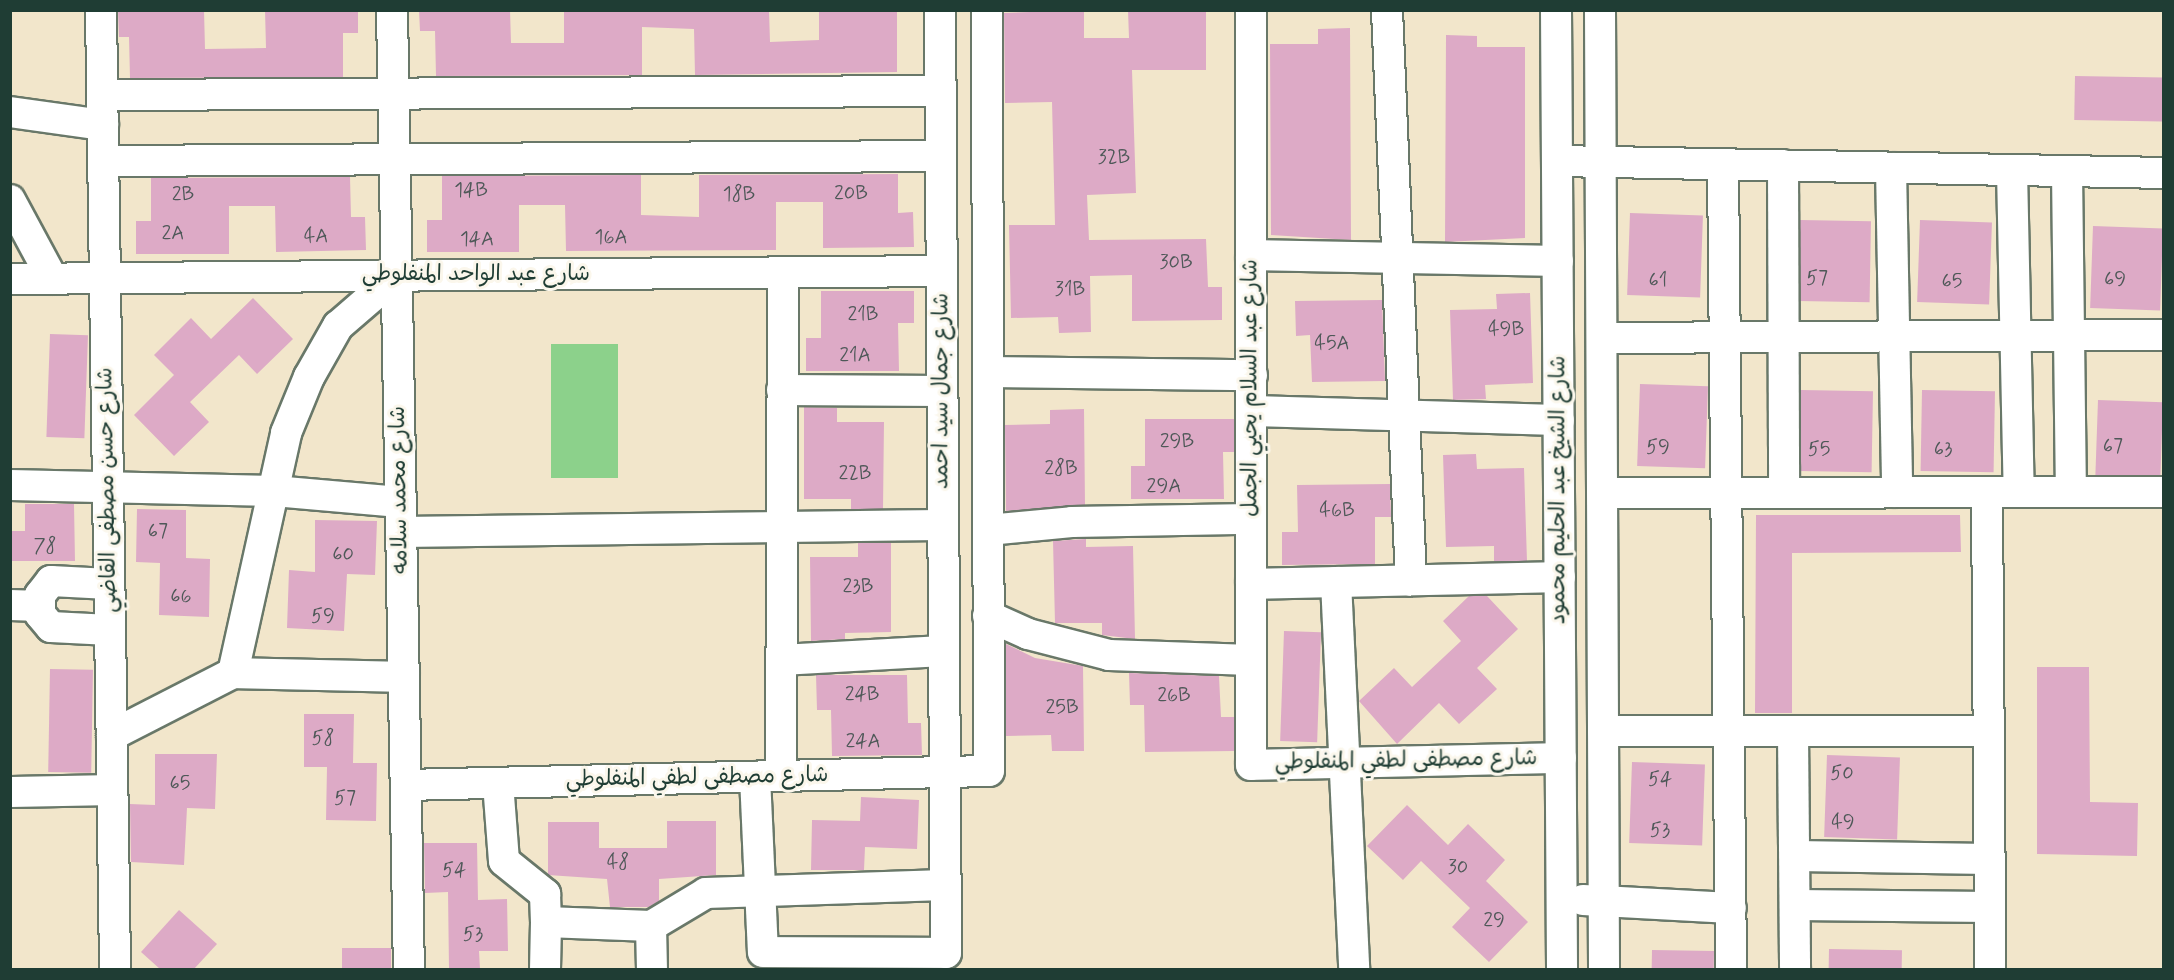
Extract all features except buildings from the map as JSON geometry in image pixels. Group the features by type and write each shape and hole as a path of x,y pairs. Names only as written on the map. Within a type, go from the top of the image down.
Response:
{"street":[{"name":"شارع حسن مصطفى القاضي","path":"101,10 115,969"},
{"name":"شارع محمد سلامه","path":"392,10 409,969"},
{"name":"شارع جمال سيد احمد","path":"758,891 759,945 769,954 946,953 940,10"},
{"name":"شارع جمال سيد احمد","path":"987,10 988,771"},
{"name":"شارع عبد السلام يحيي الجمل","path":"1251,10 1251,765"},
{"path":"1387,10 1411,580"},
{"name":"شارع الشيخ عبد الحليم محمود","path":"1556,10 1562,969"},
{"name":"شارع الشيخ عبد الحليم محمود","path":"1600,10 1604,969"},
{"path":"102,95 941,91"},
{"path":"10,112 103,125"},
{"path":"103,161 941,156"},
{"path":"1557,161 2163,173"},
{"path":"1723,164 1731,969"},
{"path":"1783,165 1784,492"},
{"path":"1891,168 1897,492"},
{"path":"2012,170 2019,492"},
{"path":"2067,171 2071,492"},
{"path":"10,200 52,279"},
{"path":"1251,255 1558,261"},
{"name":"شارع عبد الواحد المنفلوطي","path":"10,279 941,271"},
{"path":"758,891 781,660 783,272"},
{"path":"233,673 286,433 309,377 338,326 396,276"},
{"path":"1602,338 2163,335"},
{"path":"988,372 1252,375"},
{"path":"782,390 942,391"},
{"path":"1252,411 1558,420"},
{"path":"10,485 108,484 274,491 400,502"},
{"path":"1987,492 1990,969"},
{"path":"1602,493 2163,492"},
{"path":"988,530 1072,522 1251,519"},
{"path":"401,531 943,525"},
{"path":"1251,584 1560,577"},
{"path":"109,584 51,581 43,586 40,606 43,622 51,627 110,630"},
{"path":"1336,582 1354,969"},
{"path":"10,605 40,606"},
{"path":"988,616 1028,634 1109,655 1251,660"},
{"path":"781,660 943,651"},
{"path":"112,735 233,673 404,677"},
{"path":"1603,731 1989,732"},
{"path":"1793,732 1795,969"},
{"name":"شارع مصطفى لطفي المنفلوطي","path":"1251,765 1561,758"},
{"name":"شارع مصطفى لطفي المنفلوطي","path":"406,785 988,771"},
{"path":"498,783 504,861 545,894 546,969"},
{"path":"10,792 112,790"},
{"path":"1794,856 1990,859"},
{"path":"546,922 651,926 706,893 944,885"},
{"path":"1562,899 1731,908"},
{"path":"1795,905 1990,907"},
{"path":"651,926 652,969"}],"green space":[{"path":"551,344 618,344 618,478 551,478"}]}
